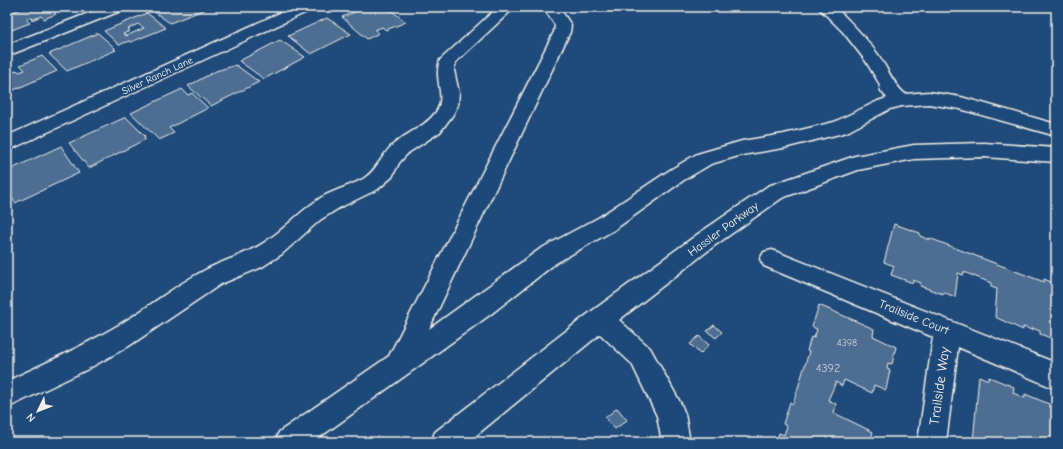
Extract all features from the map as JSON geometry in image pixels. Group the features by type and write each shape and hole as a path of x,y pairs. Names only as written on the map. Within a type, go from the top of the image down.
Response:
{"street":[{"path":"7,51 118,7"},
{"name":"Silver Ranch Lane","path":"7,144 306,7"},
{"path":"7,395 77,362 120,338 213,276 254,260 274,248 312,214 331,202 371,184 385,172 391,160 401,148 433,127 443,116 450,105 450,93 446,81 445,70 448,60 507,7"},
{"path":"398,367 562,32 563,25 551,7"},
{"path":"826,7 850,29 872,58 888,83 890,91 901,100"},
{"path":"289,442 398,367 548,256 606,224 704,159 742,148 784,141 840,127 884,105 901,100 929,98 961,103 1056,130"},
{"name":"Hassler Parkway","path":"445,442 706,240 775,192 855,163 914,152 984,150 1056,155"},
{"name":"Trailside Court","path":"772,259 1056,376"},
{"path":"602,319 640,356 671,414 676,442"},
{"name":"Trailside Way","path":"932,442 947,331"}],"building":[{"path":"26,7 50,7 56,14 44,19 41,16 32,20 31,17 26,19 30,23 9,31 7,29 7,14"},
{"path":"162,7 211,7 170,23 153,11"},
{"path":"367,7 387,7 406,22 386,30 382,27 375,30 379,33 367,39 342,17"},
{"path":"147,13 166,28 131,42 129,41 119,45 104,31","holes":["138,24 144,28 126,36 123,34 130,31 128,29"]},
{"path":"327,18 351,34 311,54 288,36"},
{"path":"98,33 116,50 67,71 49,54"},
{"path":"280,40 305,57 264,79 239,61"},
{"path":"42,56 57,71 7,93 7,75 17,70 19,72 25,70 20,65"},
{"path":"236,65 259,82 211,106 188,86 216,71"},
{"path":"182,89 188,95 192,93 208,108 169,128 174,133 159,140 131,113"},
{"path":"126,117 145,136 144,137 146,139 89,168 69,143"},
{"path":"61,146 79,173 15,203 7,189 7,171"},
{"path":"894,224 920,233 920,236 929,240 929,238 1044,282 1044,279 1056,284 1056,340 1040,334 1040,331 1023,327 1023,330 995,317 997,289 991,287 991,283 964,272 963,275 958,273 955,297 920,286 921,283 913,280 913,283 891,275 894,266 884,262"},
{"path":"819,305 874,329 873,336 896,347 892,364 888,363 887,369 890,370 886,390 874,385 872,393 844,380 842,386 836,382 828,400 836,404 834,413 873,432 870,442 776,442 779,433 784,435 787,426 783,424 790,402 793,404 809,352 807,351 811,337 814,338 817,329 812,327"},
{"path":"714,325 722,332 716,338 707,331"},
{"path":"699,336 709,345 700,354 690,344"},
{"path":"979,376 988,380 989,377 1014,387 1013,393 1025,398 1025,394 1049,404 1049,406 1056,409 1056,442 973,442"},
{"path":"617,408 627,420 615,429 605,418"}]}
